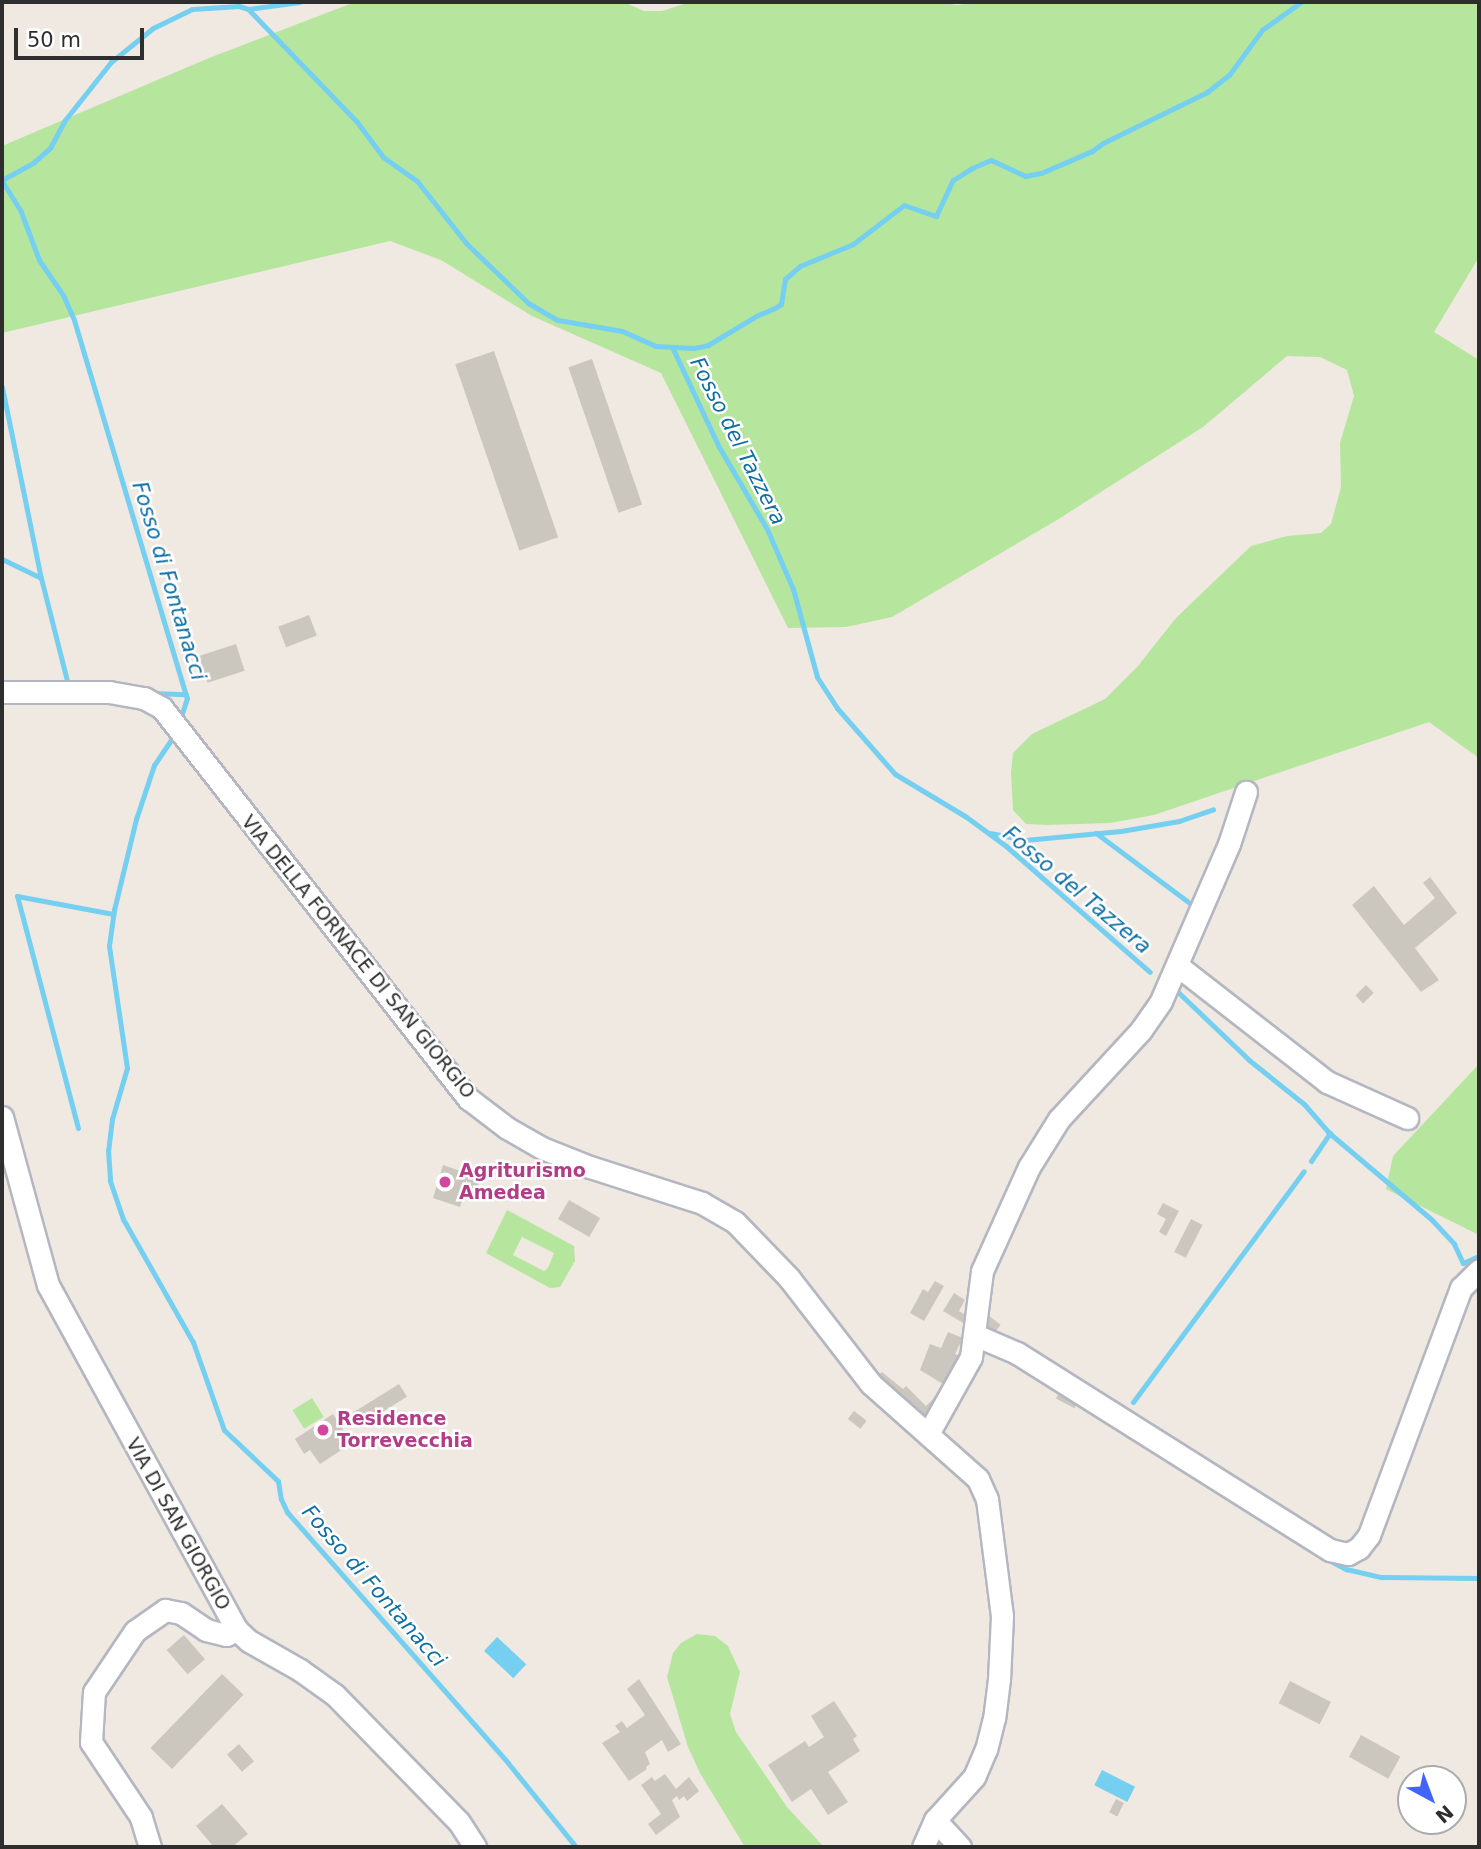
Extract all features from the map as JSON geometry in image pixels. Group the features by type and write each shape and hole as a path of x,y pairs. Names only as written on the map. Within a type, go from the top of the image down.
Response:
{"street":[{"name":"VIA DELLA FORNACE DI SAN GIORGIO","path":"2,692 119,693 144,698 162,708 469,1099 507,1128 542,1148 590,1167 702,1203 735,1222 789,1278 871,1384 982,1485 987,1499 1002,1616 999,1679 986,1749 967,1786 935,1820 923,1847"},
{"path":"928,1434 965,1372 973,1350 982,1271 1036,1153 1059,1119 1152,1017 1178,966 1229,844 1246,792"},
{"path":"1178,966 1327,1082 1407,1118"},
{"name":"VIA DI SAN GIORGIO","path":"2,1117 48,1284 237,1630 249,1641 300,1670 335,1695 459,1822 475,1847"},
{"path":"975,1335 1017,1353 1330,1550 1348,1554 1359,1548 1369,1535 1458,1296 1466,1280 1479,1270"},
{"path":"150,1847 141,1817 91,1742 94,1692 135,1631 165,1610 181,1613 206,1630 226,1635 237,1630"},
{"path":"935,1820 960,1847"}],"green space":[{"path":"355,2 624,2 644,11 662,11 690,2 939,2 957,5 978,2 1479,2 1479,257 1434,332 1479,360 1479,758 1429,722 1154,815 1110,823 1047,825 1026,824 1013,810 1013,753 1032,734 1105,699 1138,666 1176,618 1251,546 1287,536 1321,533 1331,524 1341,487 1340,443 1354,396 1347,370 1320,357 1287,356 1203,427 1057,520 892,617 846,627 788,628 661,373 532,316 441,260 390,241 2,333 2,146 209,58"},
{"path":"1479,1064 1479,1235 1386,1189 1393,1156"},
{"path":"507,1210 574,1246 575,1261 560,1287 550,1288 486,1253","holes":["522,1237 554,1253 544,1271 513,1255"]},
{"path":"312,1398 324,1417 304,1429 292,1410"},
{"path":"697,1634 715,1636 728,1646 740,1672 730,1714 736,1732 787,1807 824,1847 745,1847 700,1773 688,1747 667,1677 673,1653 681,1643"}],"water":[{"path":"497,1637 526,1664 513,1678 484,1651"},
{"path":"1102,1770 1135,1787 1127,1802 1094,1785"}],"building":[{"path":"494,351 558,537 519,551 455,364"},
{"path":"592,359 642,505 618,513 568,367"},
{"path":"309,615 317,636 286,647 278,627"},
{"path":"236,644 245,671 208,683 199,656"},
{"path":"1430,877 1457,913 1415,948 1439,980 1421,992 1352,905 1374,886 1404,925 1435,898 1423,883"},
{"path":"1366,985 1374,993 1363,1003 1355,996"},
{"path":"443,1165 475,1176 474,1180 479,1182 475,1195 465,1192 460,1207 433,1198"},
{"path":"569,1200 600,1218 589,1237 558,1219"},
{"path":"1163,1203 1179,1211 1166,1236 1159,1232 1166,1219 1157,1214"},
{"path":"1191,1219 1203,1225 1186,1258 1174,1252"},
{"path":"935,1281 944,1286 924,1321 910,1313 923,1289 928,1292"},
{"path":"954,1293 965,1300 959,1311 969,1317 965,1324 943,1311"},
{"path":"988,1315 1001,1325 994,1334 981,1324"},
{"path":"948,1332 963,1338 955,1354 966,1359 951,1389 920,1370 930,1344 941,1348"},
{"path":"882,1372 903,1389 906,1386 926,1406 936,1396 942,1401 931,1417 927,1413 922,1419 873,1379"},
{"path":"399,1384 407,1397 361,1425 353,1413"},
{"path":"1062,1387 1081,1397 1074,1408 1056,1398"},
{"path":"854,1411 867,1421 860,1429 848,1419"},
{"path":"333,1414 352,1443 320,1464 310,1450 304,1454 295,1439"},
{"path":"184,1635 205,1659 188,1674 167,1650"},
{"path":"222,1674 244,1695 172,1769 150,1748"},
{"path":"639,1679 681,1744 668,1752 662,1740 645,1752 650,1764 629,1781 602,1743 620,1732 615,1726 622,1721 627,1728 645,1715 627,1689"},
{"path":"1290,1681 1331,1702 1320,1724 1279,1703"},
{"path":"834,1701 857,1736 853,1739 860,1751 828,1772 848,1802 828,1815 811,1789 792,1802 768,1765 805,1741 809,1747 824,1737 811,1716"},
{"path":"1361,1735 1400,1757 1388,1779 1349,1757"},
{"path":"239,1744 254,1761 242,1772 227,1754"},
{"path":"665,1774 676,1789 689,1777 699,1791 687,1801 684,1796 679,1800 677,1796 672,1800 680,1817 656,1835 648,1824 661,1814 641,1785 652,1777 655,1781"},
{"path":"1116,1799 1124,1803 1117,1816 1109,1812"},
{"path":"222,1804 248,1834 232,1847 214,1847 196,1826"}],"waterway":[{"path":"248,9 300,2"},
{"name":"Fosso del Tazzera","path":"2,180 34,162 50,148 65,120 111,62 153,28 192,9 239,6 248,9 357,122 383,157 417,181 467,244 528,303 558,320 622,331 655,346 694,348 708,345 781,304 785,279 800,266 853,244 904,205 936,216 953,180 972,168 991,160 1025,176 1041,173 1092,151 1207,92 1229,75 1262,30 1301,2"},
{"name":"Fosso di Fontanacci","path":"2,181 21,212 39,260 63,295 74,320 187,698 179,722"},
{"name":"Fosso del Tazzera","path":"673,349 719,447 767,529 793,589 817,677 837,708 895,774 965,816 1006,846 1150,972"},
{"path":"2,387 41,578 68,685"},
{"path":"2,559 41,578"},
{"path":"151,693 186,694"},
{"name":"Fosso di Fontanacci","path":"175,734 154,765 136,819 114,910 109,946 127,1068 112,1119 108,1150 110,1181 123,1219 193,1342 224,1430 278,1481 281,1499 287,1512 508,1763 576,1847"},
{"path":"990,833 1025,840 1121,831 1179,821 1213,809"},
{"path":"1096,833 1191,904"},
{"path":"78,1128 17,896 113,914"},
{"name":"Fosso del Tazzera","path":"1179,993 1249,1060 1304,1104 1328,1132 1432,1220 1454,1244 1463,1263 1479,1256"},
{"path":"1311,1161 1330,1133"},
{"path":"1133,1402 1304,1171"},
{"path":"1325,1558 1346,1569 1382,1577 1479,1578"}],"place":[{"name":"Agriturismo Amedea","path":"445,1182"},
{"name":"Residence Torrevecchia","path":"323,1430"}]}
